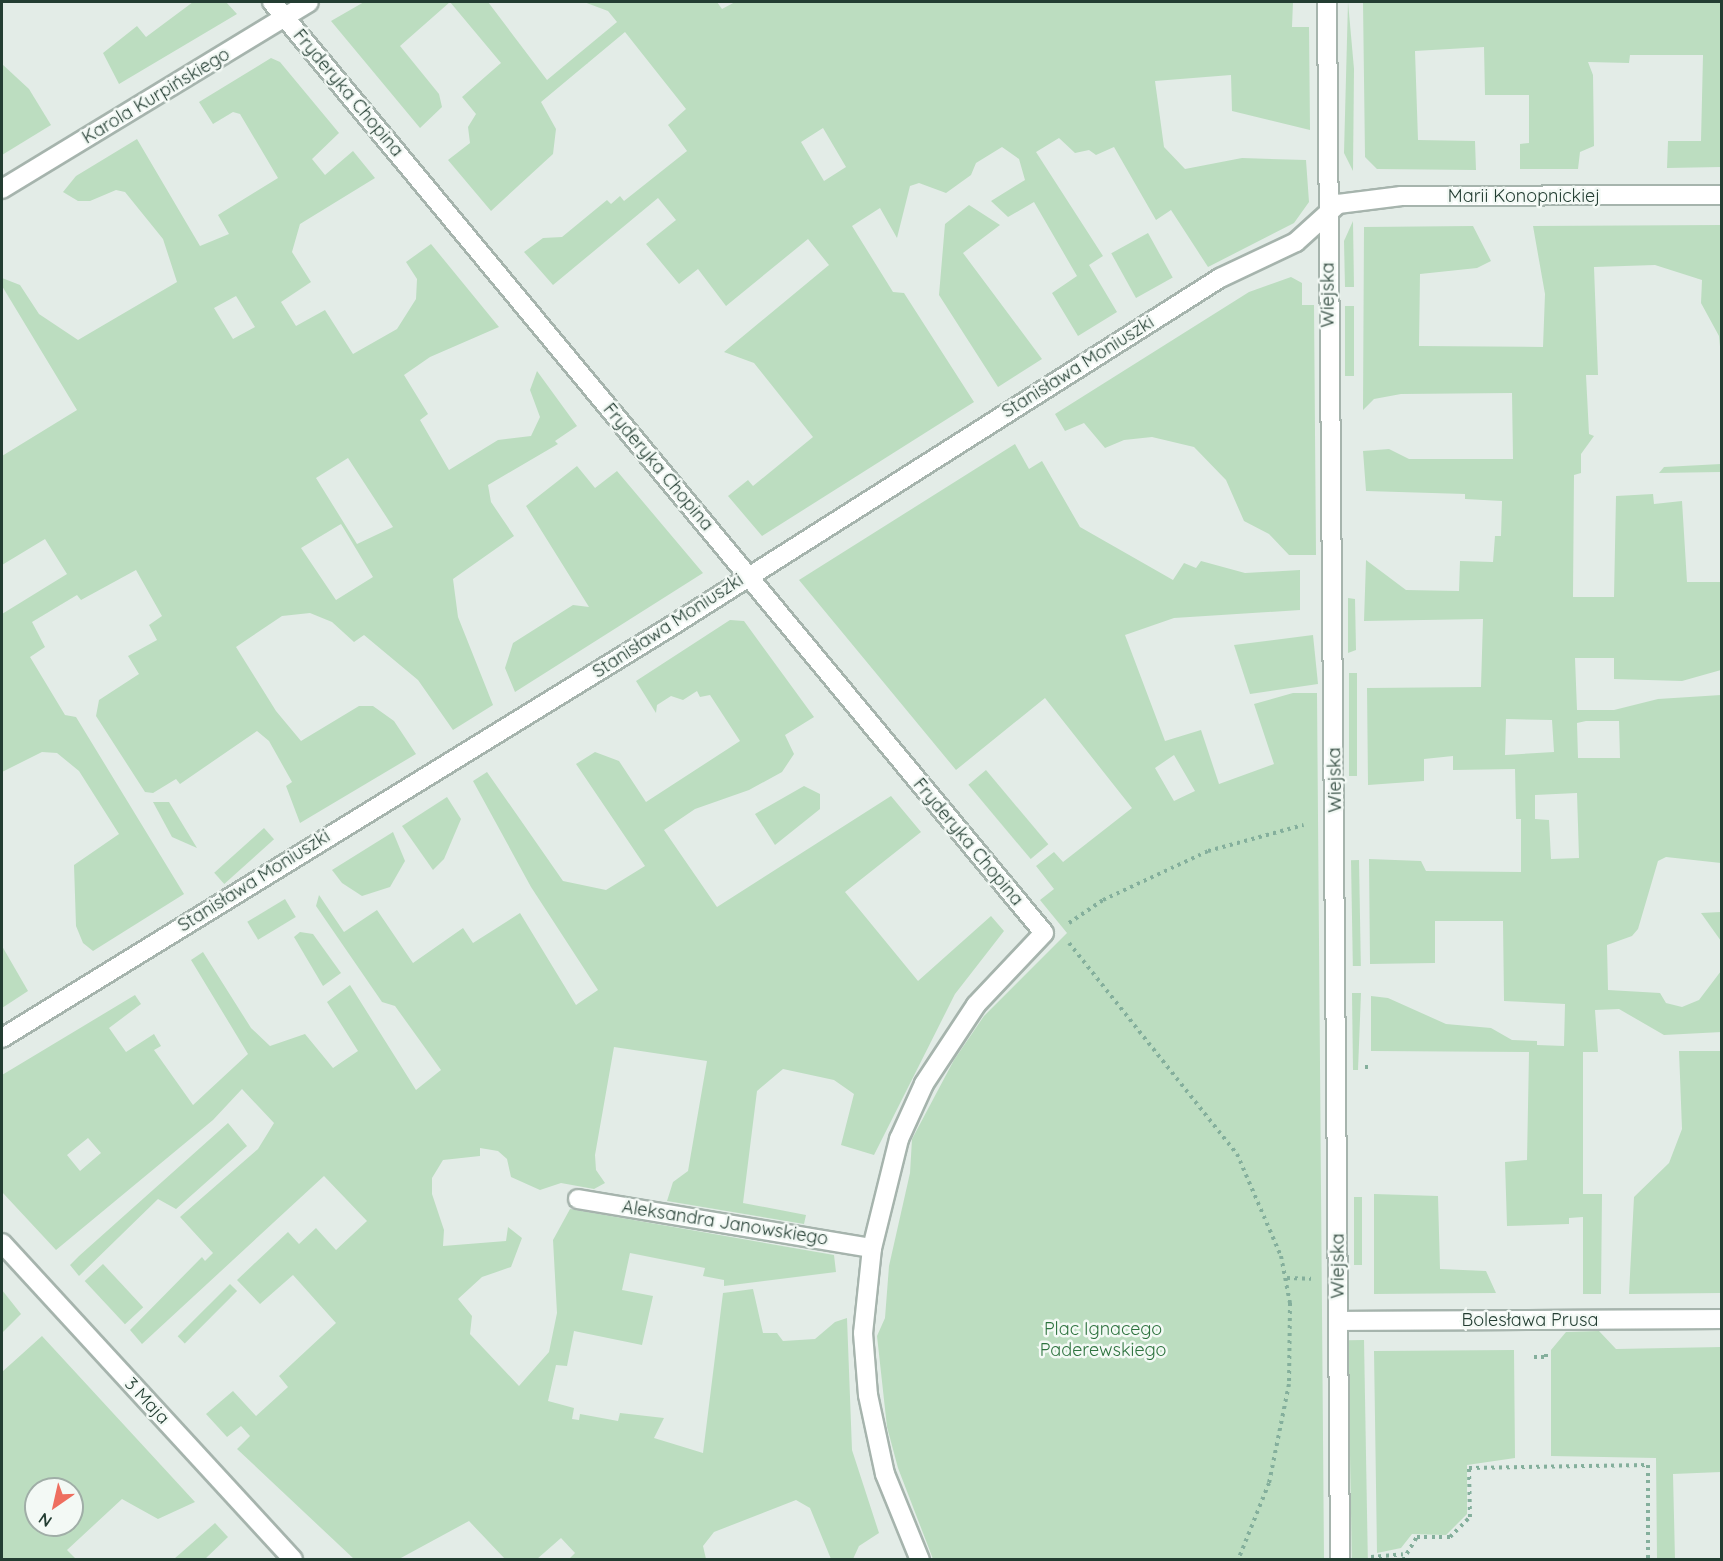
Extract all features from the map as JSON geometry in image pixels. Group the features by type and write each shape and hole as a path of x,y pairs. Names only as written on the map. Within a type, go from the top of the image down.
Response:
{"street":[{"name":"Fryderyka Chopina","path":"272,2 1044,933"},
{"name":"Karola Kurpińskiego","path":"2,189 309,2"},
{"name":"Wiejska","path":"1327,2 1340,1560"},
{"name":"Marii Konopnickiej","path":"1329,210 1358,198 1722,195"},
{"name":"Stanisława Moniuszki","path":"2,1038 748,575 1220,278 1296,242 1329,210"},
{"path":"920,1560 885,1473 868,1395 863,1333 872,1248 899,1139 928,1076 976,1005 1044,933"},
{"name":"Aleksandra Janowskiego","path":"578,1199 872,1248"},
{"name":"3 Maja","path":"2,1243 293,1560"},
{"name":"Bolesława Prusa","path":"1338,1321 1722,1319"}],"path":[{"path":"1044,933 1062,928 1103,900 1208,851 1307,824 1313,817"},
{"path":"1044,933 1065,938 1237,1154 1268,1218 1287,1278 1291,1343 1282,1421 1269,1483 1238,1560"},
{"path":"1365,1066 1371,1067"},
{"path":"1287,1278 1320,1279"},
{"path":"1534,1357 1546,1357 1546,1350"},
{"path":"1371,1557 1403,1557 1417,1537 1450,1537 1470,1517 1469,1468 1648,1465 1648,1560"}],"green space":[{"path":"193,2 226,2 237,14 119,84 103,53 137,26 146,37"},
{"path":"364,2 450,2 400,46 439,94 442,107 420,128 331,21"},
{"path":"450,2 488,2 547,80 617,22 608,11 584,2 717,2 722,9 735,2 1293,2 1292,27 1309,27 1310,130 1232,111 1231,75 1155,81 1164,147 1185,169 1242,158 1306,160 1309,202 1294,223 1208,267 1171,210 1156,220 1114,147 1096,155 1089,150 1075,153 1059,138 1036,152 1103,256 1089,265 1117,312 1078,336 1052,293 1077,276 1034,202 1008,217 991,201 1025,180 1019,159 1002,147 976,163 971,175 946,193 919,183 910,186 897,238 880,208 852,226 893,292 904,293 974,402 762,536 728,496 748,480 753,486 813,437 754,363 724,352 829,265 808,239 726,306 698,269 679,284 646,244 676,220 658,198 553,285 524,252 543,238 562,237 607,200 611,204 620,196 624,201 687,151 668,125 686,109 625,32 541,102 556,129 553,154 491,211 448,160 470,143 468,127 476,114 462,97 501,63","holes":["823,128 846,167 824,181 801,142"]},
{"path":"1348,2 1354,69 1353,171 1344,153"},
{"path":"1363,2 1721,2 1721,167 1667,168 1668,141 1701,141 1703,55 1630,55 1629,63 1588,62 1593,75 1594,146 1580,152 1578,169 1520,169 1520,144 1529,143 1529,95 1485,95 1484,47 1415,51 1418,140 1475,141 1476,170 1377,169 1365,157"},
{"path":"271,58 280,62 339,133 312,159 325,175 353,151 375,178 300,224 292,252 311,282 281,302 296,326 325,310 353,354 397,329 416,299 417,279 406,262 431,244 499,327 430,357 404,375 428,414 420,420 449,470 498,440 531,436 540,417 530,390 537,371 577,426 555,441 558,444 488,485 491,502 514,536 453,579 458,617 493,705 453,730 418,680 364,635 354,642 332,622 310,613 282,616 236,647 276,711 301,741 359,706 373,706 394,721 416,754 300,823 286,786 292,782 269,741 257,731 180,784 176,779 153,793 145,792 96,716 99,700 139,674 128,656 157,640 149,625 162,616 136,570 81,600 77,595 32,622 45,647 30,657 65,715 76,717 184,894 93,951 83,943 76,926 74,865 119,834 79,771 57,753 42,752 2,772 2,614 67,574 45,539 2,565 2,456 77,410 2,286 2,278 20,285 39,314 78,340 177,282 163,239 125,192 116,190 90,201 78,201 63,192 76,176 137,139 200,246 229,234 218,215 278,178 240,114 233,112 213,124 199,102","holes":["236,296 255,327 233,339 214,308","348,458 393,527 357,544 316,478","341,524 373,577 336,600 301,548"]},
{"path":"2,64 29,89 51,125 2,155"},
{"path":"969,205 1000,225 963,253 1042,359 998,387 939,295 945,224"},
{"path":"1353,221 1354,287 1345,287 1344,241"},
{"path":"1721,225 1721,357 1719,336 1701,303 1702,280 1655,265 1594,267 1598,375 1586,375 1589,434 1594,436 1581,454 1581,473 1574,475 1573,597 1614,597 1616,496 1653,494 1654,504 1682,501 1687,582 1722,582 1721,670 1682,681 1614,679 1614,658 1575,658 1577,710 1614,710 1658,699 1721,695 1721,863 1666,857 1658,861 1638,929 1632,936 1607,945 1608,990 1660,993 1666,1003 1682,1007 1699,1000 1721,971 1722,1032 1664,1035 1619,1009 1595,1010 1598,1052 1583,1052 1583,1194 1602,1194 1601,1294 1583,1294 1583,1217 1569,1218 1569,1224 1507,1226 1505,1162 1527,1160 1529,1052 1371,1051 1371,996 1388,998 1446,1024 1491,1028 1512,1040 1537,1041 1537,1045 1564,1046 1565,1004 1504,1001 1503,921 1435,921 1435,963 1370,964 1369,859 1421,861 1426,871 1521,872 1521,819 1516,819 1515,769 1453,770 1453,756 1424,759 1424,781 1368,785 1367,688 1481,687 1483,619 1364,621 1366,560 1406,590 1459,591 1460,561 1493,562 1495,536 1501,536 1502,501 1465,499 1465,494 1366,491 1363,451 1389,449 1409,459 1513,459 1512,393 1401,394 1374,399 1363,410 1364,227 1473,226 1491,261 1477,268 1420,274 1419,346 1543,347 1545,294 1533,226","holes":["1506,719 1552,720 1554,752 1505,755","1619,721 1620,758 1578,758 1577,723","1577,793 1579,858 1551,859 1549,820 1535,819 1535,795"]},
{"path":"1148,233 1173,278 1136,298 1111,253"},
{"path":"1291,277 1302,283 1302,305 1314,305 1316,555 1289,555 1269,534 1244,521 1226,480 1194,447 1152,437 1124,440 1105,448 1084,423 1065,431 1055,414 1249,292"},
{"path":"1345,306 1354,306 1354,376 1345,376"},
{"name":"Plac Ignacego Paderewskiego","path":"1015,444 1029,469 1042,461 1080,527 1173,580 1184,563 1196,568 1201,561 1245,573 1300,570 1300,610 1174,618 1125,635 1165,741 1201,730 1219,784 1274,764 1254,704 1293,693 1317,693 1324,1559 933,1559 898,1468 887,1427 877,1336 885,1318 889,1266 910,1173 912,1139 954,1060 984,1016 1067,933 1040,900 1054,889 1036,866 1054,852 1063,862 1132,808 1045,698 956,770 799,580","holes":["1174,755 1195,791 1174,801 1155,768"]},
{"path":"1721,464 1721,472 1659,473 1664,467"},
{"path":"577,466 595,488 617,471 703,573 515,692 505,668 513,643 573,605 589,607 526,506"},
{"path":"1348,598 1355,599 1356,650 1348,653"},
{"path":"730,620 744,621 814,717 785,735 794,754 782,772 749,790 695,809 664,830 717,907 891,796 921,832 845,892 918,981 991,916 1004,931 955,994 874,1155 841,1145 854,1094 834,1080 783,1069 757,1091 743,1203 806,1215 804,1224 667,1201 673,1182 688,1171 707,1061 614,1047 595,1155 596,1170 605,1183 594,1189 561,1183 540,1190 511,1177 507,1159 498,1151 480,1148 480,1156 443,1160 432,1178 432,1194 444,1230 443,1246 506,1241 508,1227 522,1238 511,1267 482,1277 458,1299 472,1316 470,1334 519,1386 549,1352 557,1313 553,1240 570,1209 834,1255 836,1272 724,1286 724,1280 703,1276 705,1268 630,1253 622,1290 653,1296 642,1345 574,1331 567,1366 556,1365 548,1401 574,1408 572,1419 579,1420 580,1414 618,1421 620,1413 664,1418 654,1438 703,1453 723,1293 753,1289 763,1333 777,1333 783,1341 815,1339 835,1322 847,1318 852,1450 879,1533 859,1546 853,1559 831,1559 810,1508 796,1500 714,1532 703,1546 706,1559 569,1559 575,1553 561,1538 537,1559 505,1559 469,1521 399,1559 354,1559 237,1449 250,1436 241,1426 227,1437 206,1414 233,1391 256,1416 288,1387 279,1376 336,1323 293,1275 260,1304 237,1280 288,1232 299,1244 316,1228 336,1250 367,1221 324,1176 142,1344 130,1330 202,1257 205,1261 213,1253 180,1217 258,1149 274,1123 242,1089 213,1120 56,1250 2,1192 2,1075 135,995 141,1004 109,1028 126,1052 154,1034 161,1046 154,1050 193,1105 248,1054 191,960 203,952 251,1028 270,1046 305,1034 333,1068 358,1051 327,1002 350,985 416,1090 441,1070 395,1006 382,1002 316,906 319,895 344,932 377,910 413,963 463,928 473,943 520,913 576,1005 598,990 531,887 473,781 487,772 563,881 606,890 645,866 576,764 595,752 619,761 646,802 740,741 710,695 700,697 697,691 683,700 671,696 657,705 656,713 636,681","holes":["88,1138 101,1153 80,1171 67,1155"]},
{"path":"1313,635 1318,684 1250,694 1234,645"},
{"path":"1349,673 1357,673 1357,776 1349,776"},
{"path":"986,770 1048,844 1031,859 968,785"},
{"path":"804,786 820,794 820,809 775,845 755,814"},
{"path":"447,797 461,819 444,859 433,870 402,826"},
{"path":"153,802 169,802 197,848 172,837"},
{"path":"264,828 274,839 224,884 214,873"},
{"path":"393,832 405,861 390,887 362,896 342,883 332,870"},
{"path":"1351,860 1359,860 1361,966 1353,966"},
{"path":"285,899 296,917 258,940 247,922"},
{"path":"1722,912 1721,941 1701,913"},
{"path":"300,932 313,934 341,973 323,986 294,937"},
{"path":"2,946 28,991 2,1008"},
{"path":"1352,993 1361,993 1358,1070 1353,1070"},
{"path":"1679,1051 1721,1051 1721,1293 1629,1294 1634,1197 1669,1163 1682,1129"},
{"path":"228,1123 247,1146 176,1209 158,1199 79,1276 70,1265"},
{"path":"1374,1194 1438,1196 1440,1269 1486,1271 1496,1293 1374,1294"},
{"path":"1354,1197 1362,1197 1362,1265 1354,1265"},
{"path":"103,1264 143,1307 125,1324 85,1281"},
{"path":"230,1284 237,1291 185,1343 178,1336"},
{"path":"2,1290 21,1314 2,1333"},
{"path":"1599,1331 1616,1349 1721,1347 1721,1472 1673,1474 1675,1559 1657,1559 1656,1458 1551,1456 1551,1350 1566,1332"},
{"path":"42,1336 195,1502 158,1519 122,1499 84,1534 84,1477 24,1477 24,1537 81,1537 67,1550 76,1559 2,1559 2,1372"},
{"path":"1348,1340 1364,1340 1368,1559 1352,1559"},
{"path":"1514,1350 1515,1458 1467,1465 1467,1514 1446,1535 1412,1534 1401,1548 1377,1553 1374,1351"},
{"path":"215,1523 228,1537 205,1559 174,1559"}]}
